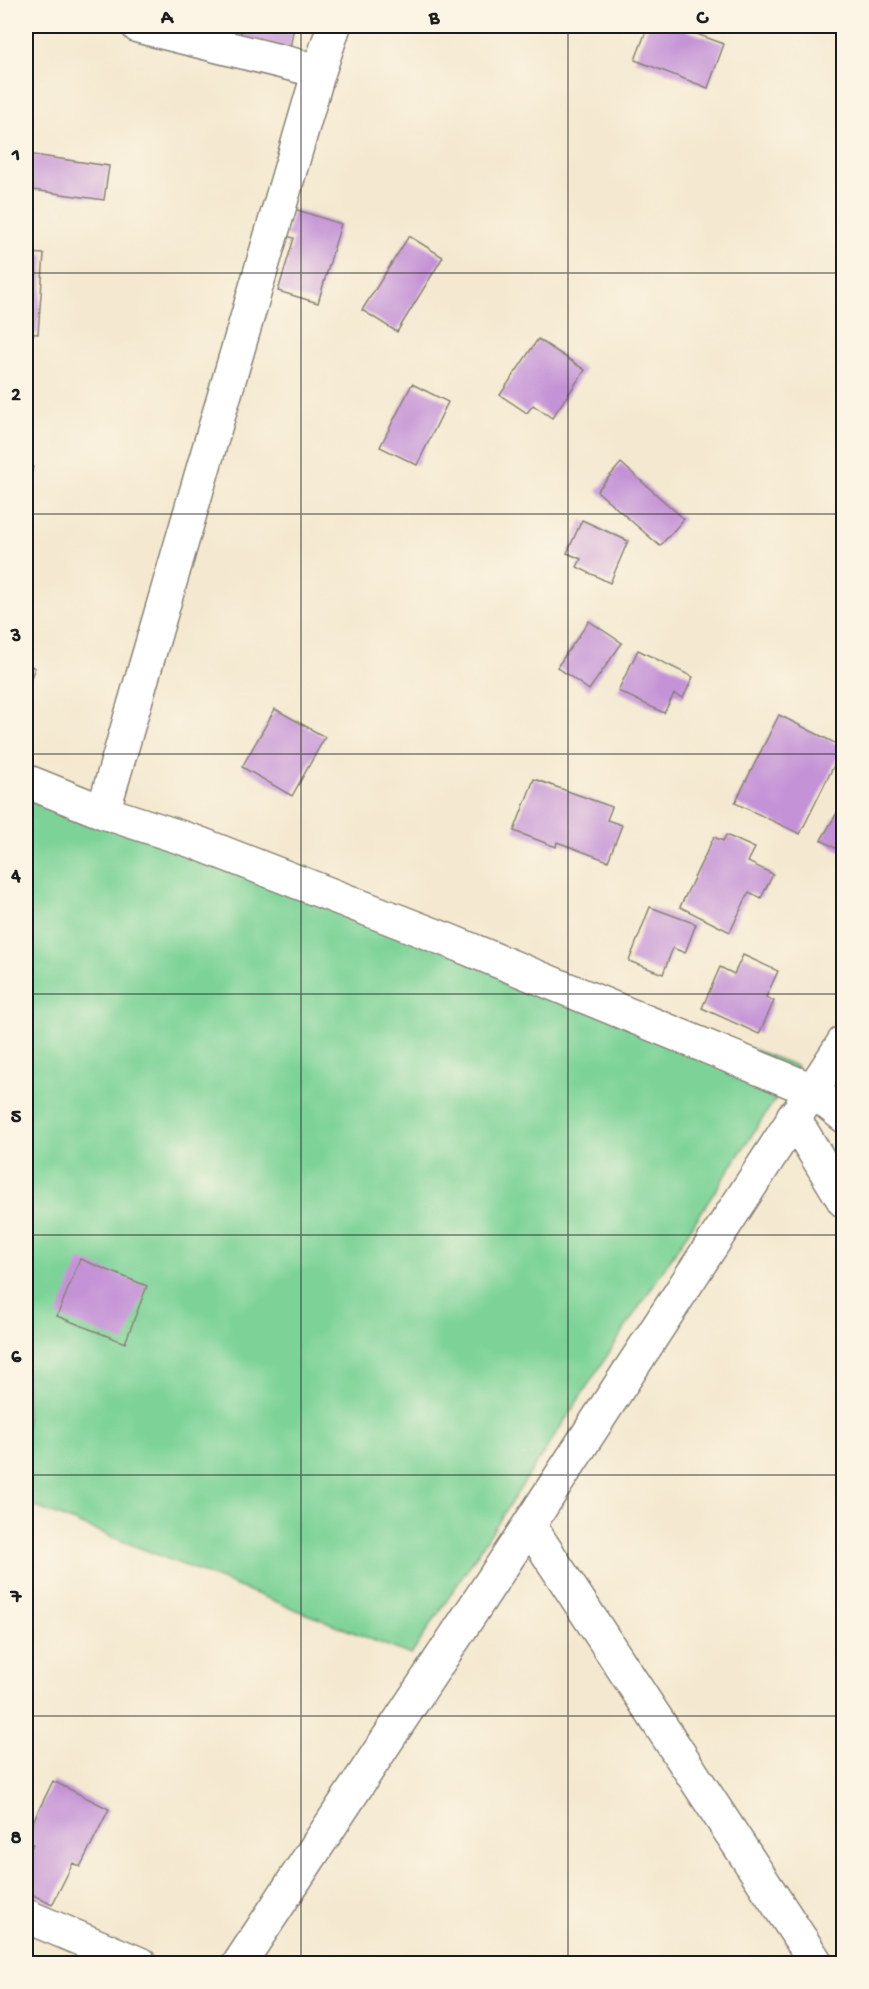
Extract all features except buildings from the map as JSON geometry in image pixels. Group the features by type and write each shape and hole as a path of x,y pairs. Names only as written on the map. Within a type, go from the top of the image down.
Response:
{"street":[{"path":"138,26 319,71"},
{"path":"103,812 334,26"},
{"path":"26,781 103,812 195,842 442,937 812,1090 843,1116"},
{"path":"239,1964 843,1042"},
{"path":"794,1117 843,1201"},
{"path":"528,1526 817,1964"},
{"path":"26,1916 140,1964"}],"green space":[{"path":"26,777 797,1066 411,1655 26,1503"}]}
